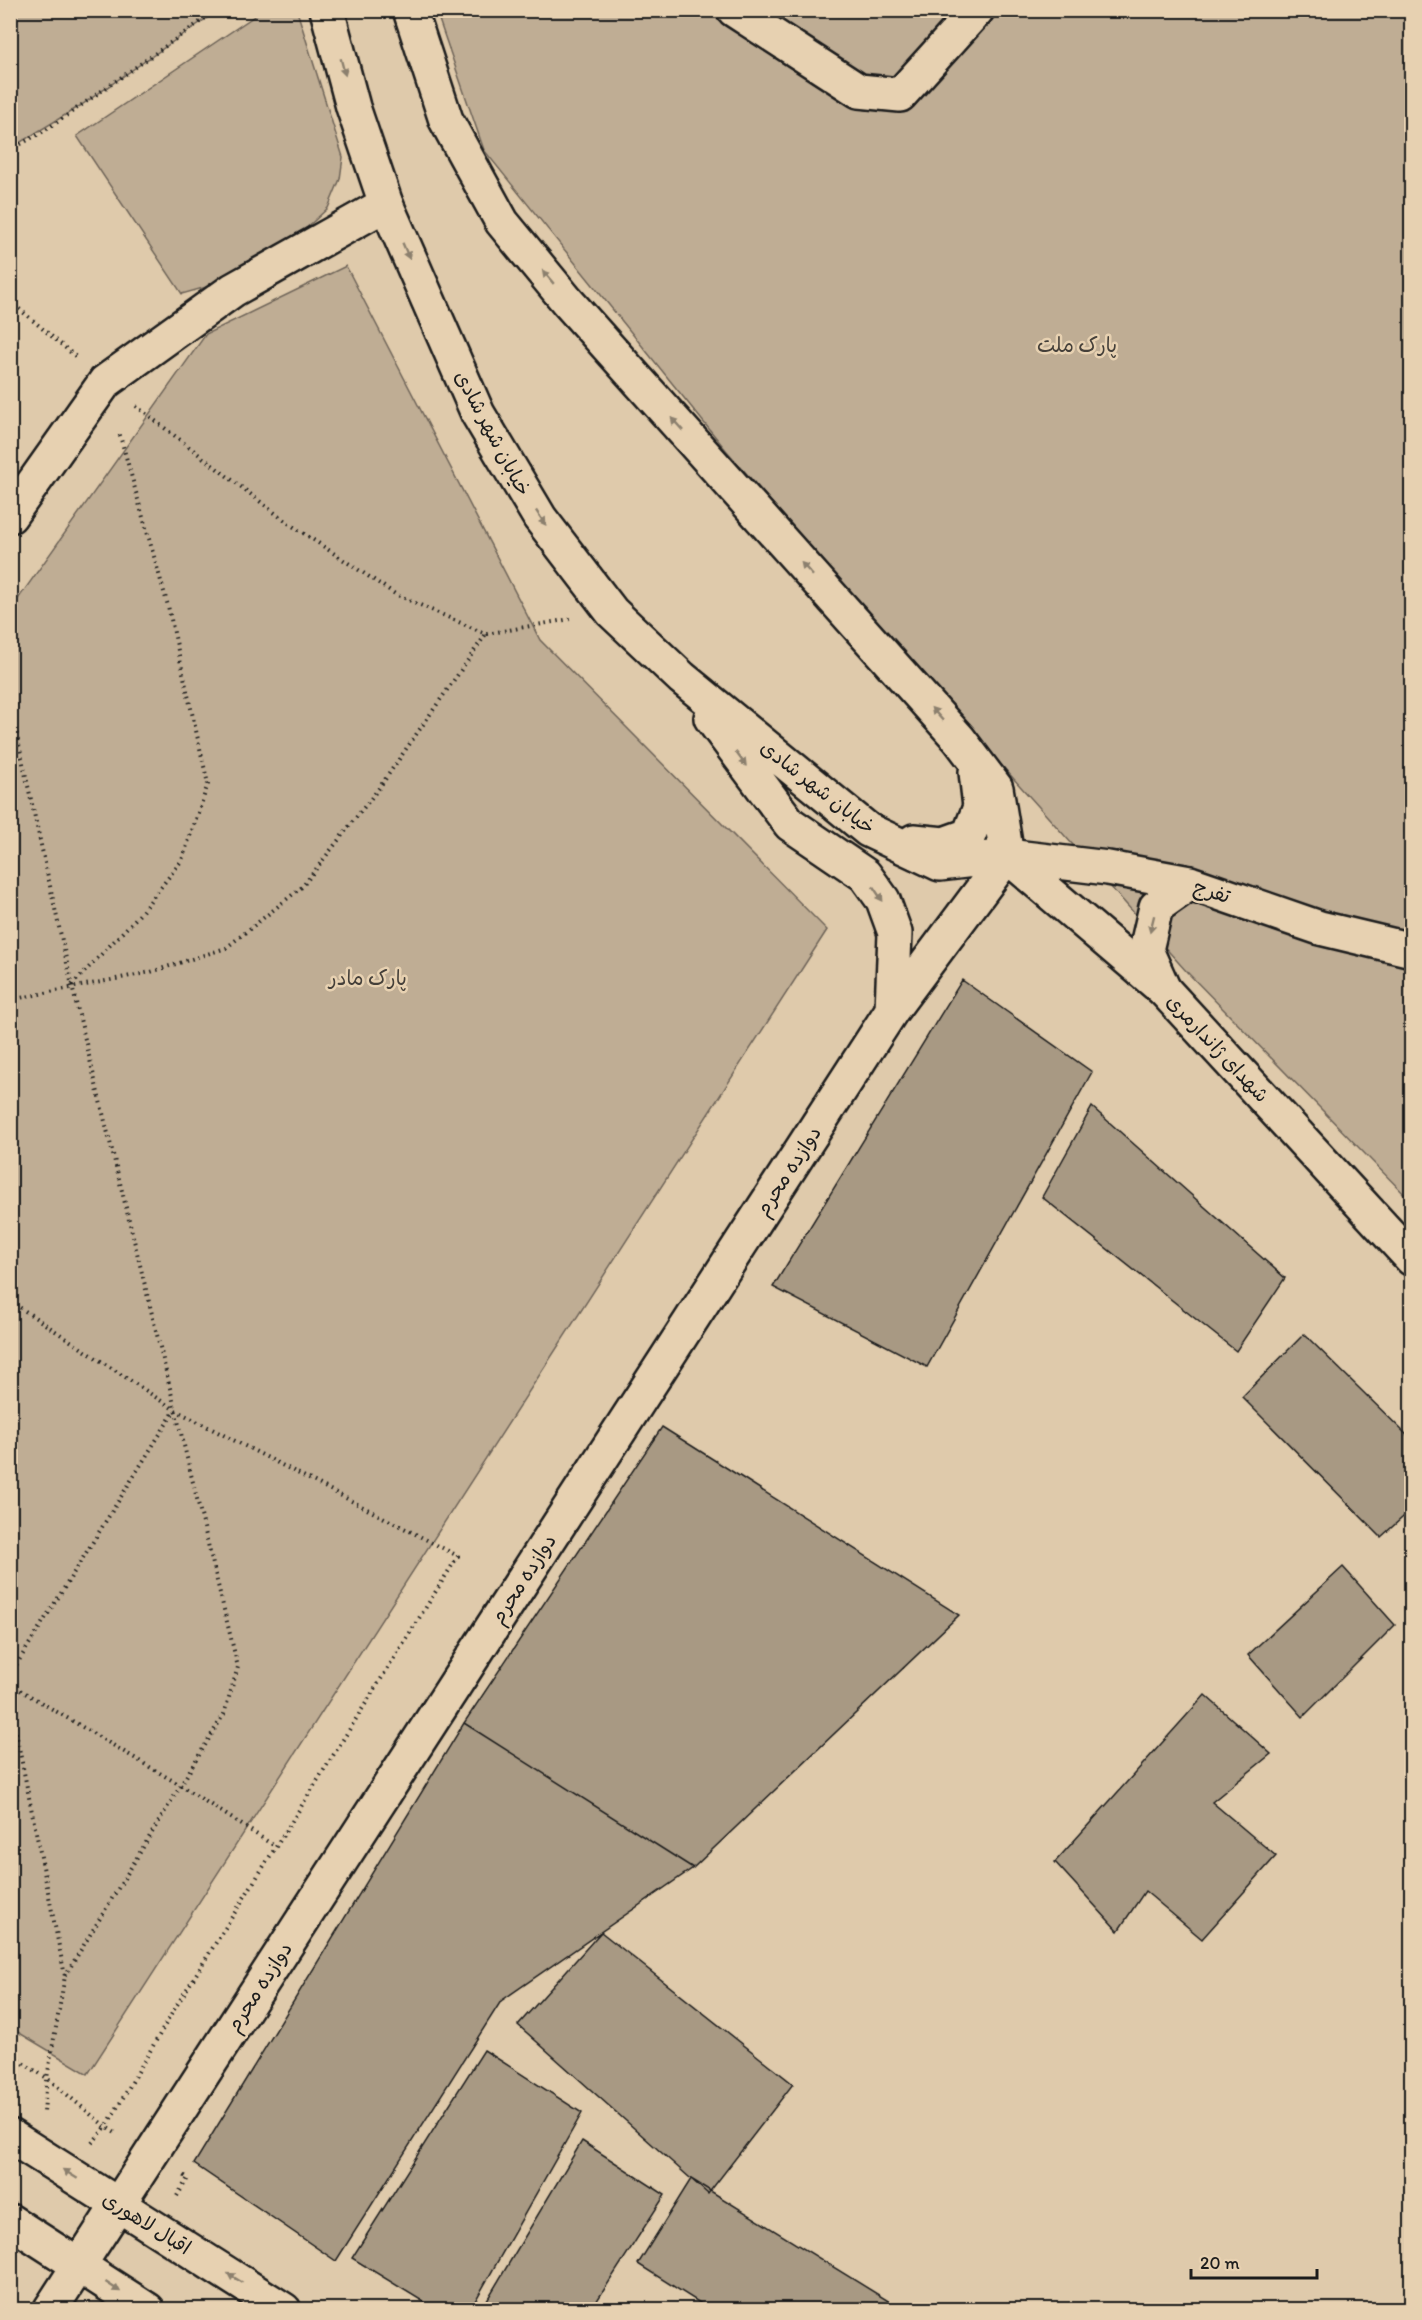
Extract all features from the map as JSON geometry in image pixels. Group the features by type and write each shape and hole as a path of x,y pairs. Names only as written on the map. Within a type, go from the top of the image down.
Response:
{"main road":[{"name":"خیابان شهر شادی","path":"327,10 353,107 386,204 478,414 540,518 612,612 682,678 868,830 940,864 1007,856"},
{"path":"410,10 446,120 502,222 575,310 959,739 996,788 1007,856"},
{"path":"734,10 859,91 900,95 977,10"},
{"path":"10,516 105,382 233,290 386,204"},
{"path":"682,678 790,824 865,875 883,900 895,933 892,1010"},
{"path":"868,830 908,840 944,844 969,835 980,807 976,769 959,739"},
{"name":"دوازده محرم","path":"50,2310 892,1010 1007,856"},
{"name":"تفرج","path":"1007,856 1108,868 1190,883 1320,927 1412,950"},
{"name":"شهدای ژاندارمری","path":"1007,856 1164,990 1412,1259"},
{"path":"1164,990 1146,950 1156,907 1190,883"},
{"name":"اقبال لاهوری","path":"10,2136 284,2310"},
{"path":"10,2221 148,2310"}],"path":[{"path":"10,150 46,130 217,10"},
{"path":"10,301 105,382 288,523 395,594 486,634 612,612"},
{"path":"72,986 140,914 182,860 208,784 168,606 105,382"},
{"path":"10,1000 151,972 226,948 302,887 379,788 486,634"},
{"path":"10,704 72,986 238,1667 224,1714 65,1976 47,2078 40,2155"},
{"path":"10,1301 175,1410 458,1556 175,2008 106,2127 47,2078 10,2055"},
{"path":"10,1675 175,1410"},
{"path":"10,1684 180,1785 276,1847"},
{"path":"10,1703 65,1976"}],"green space":[{"path":"10,11 217,11 80,106 11,148"},
{"path":"262,11 297,11 343,157 340,179 328,208 301,233 224,282 182,294 77,136"},
{"name":"پارک ملت","path":"436,11 1411,11 1411,1201 1187,972 969,729 726,450 484,150"},
{"name":"پارک مادر","path":"346,266 540,640 827,930 88,2074 11,2028 11,604 16,602 206,334"}],"building":[{"path":"962,980 1092,1072 927,1367 773,1287"},
{"path":"1092,1107 1285,1278 1236,1351 1042,1197"},
{"path":"1304,1334 1412,1440 1412,1509 1381,1537 1242,1397"},
{"path":"662,1427 959,1615 693,1868 464,1723"},
{"path":"1343,1567 1395,1625 1303,1717 1248,1655"},
{"path":"1205,1695 1271,1754 1212,1802 1276,1856 1202,1939 1145,1891 1118,1931 1055,1862"},
{"path":"464,1723 693,1868 501,2001 336,2261 194,2164"},
{"path":"601,1932 793,2084 708,2194 518,2025"},
{"path":"484,2050 582,2113 470,2310 437,2310 352,2258"},
{"path":"582,2141 665,2195 591,2310 481,2310"},
{"path":"691,2179 903,2310 711,2310 638,2264"}]}
